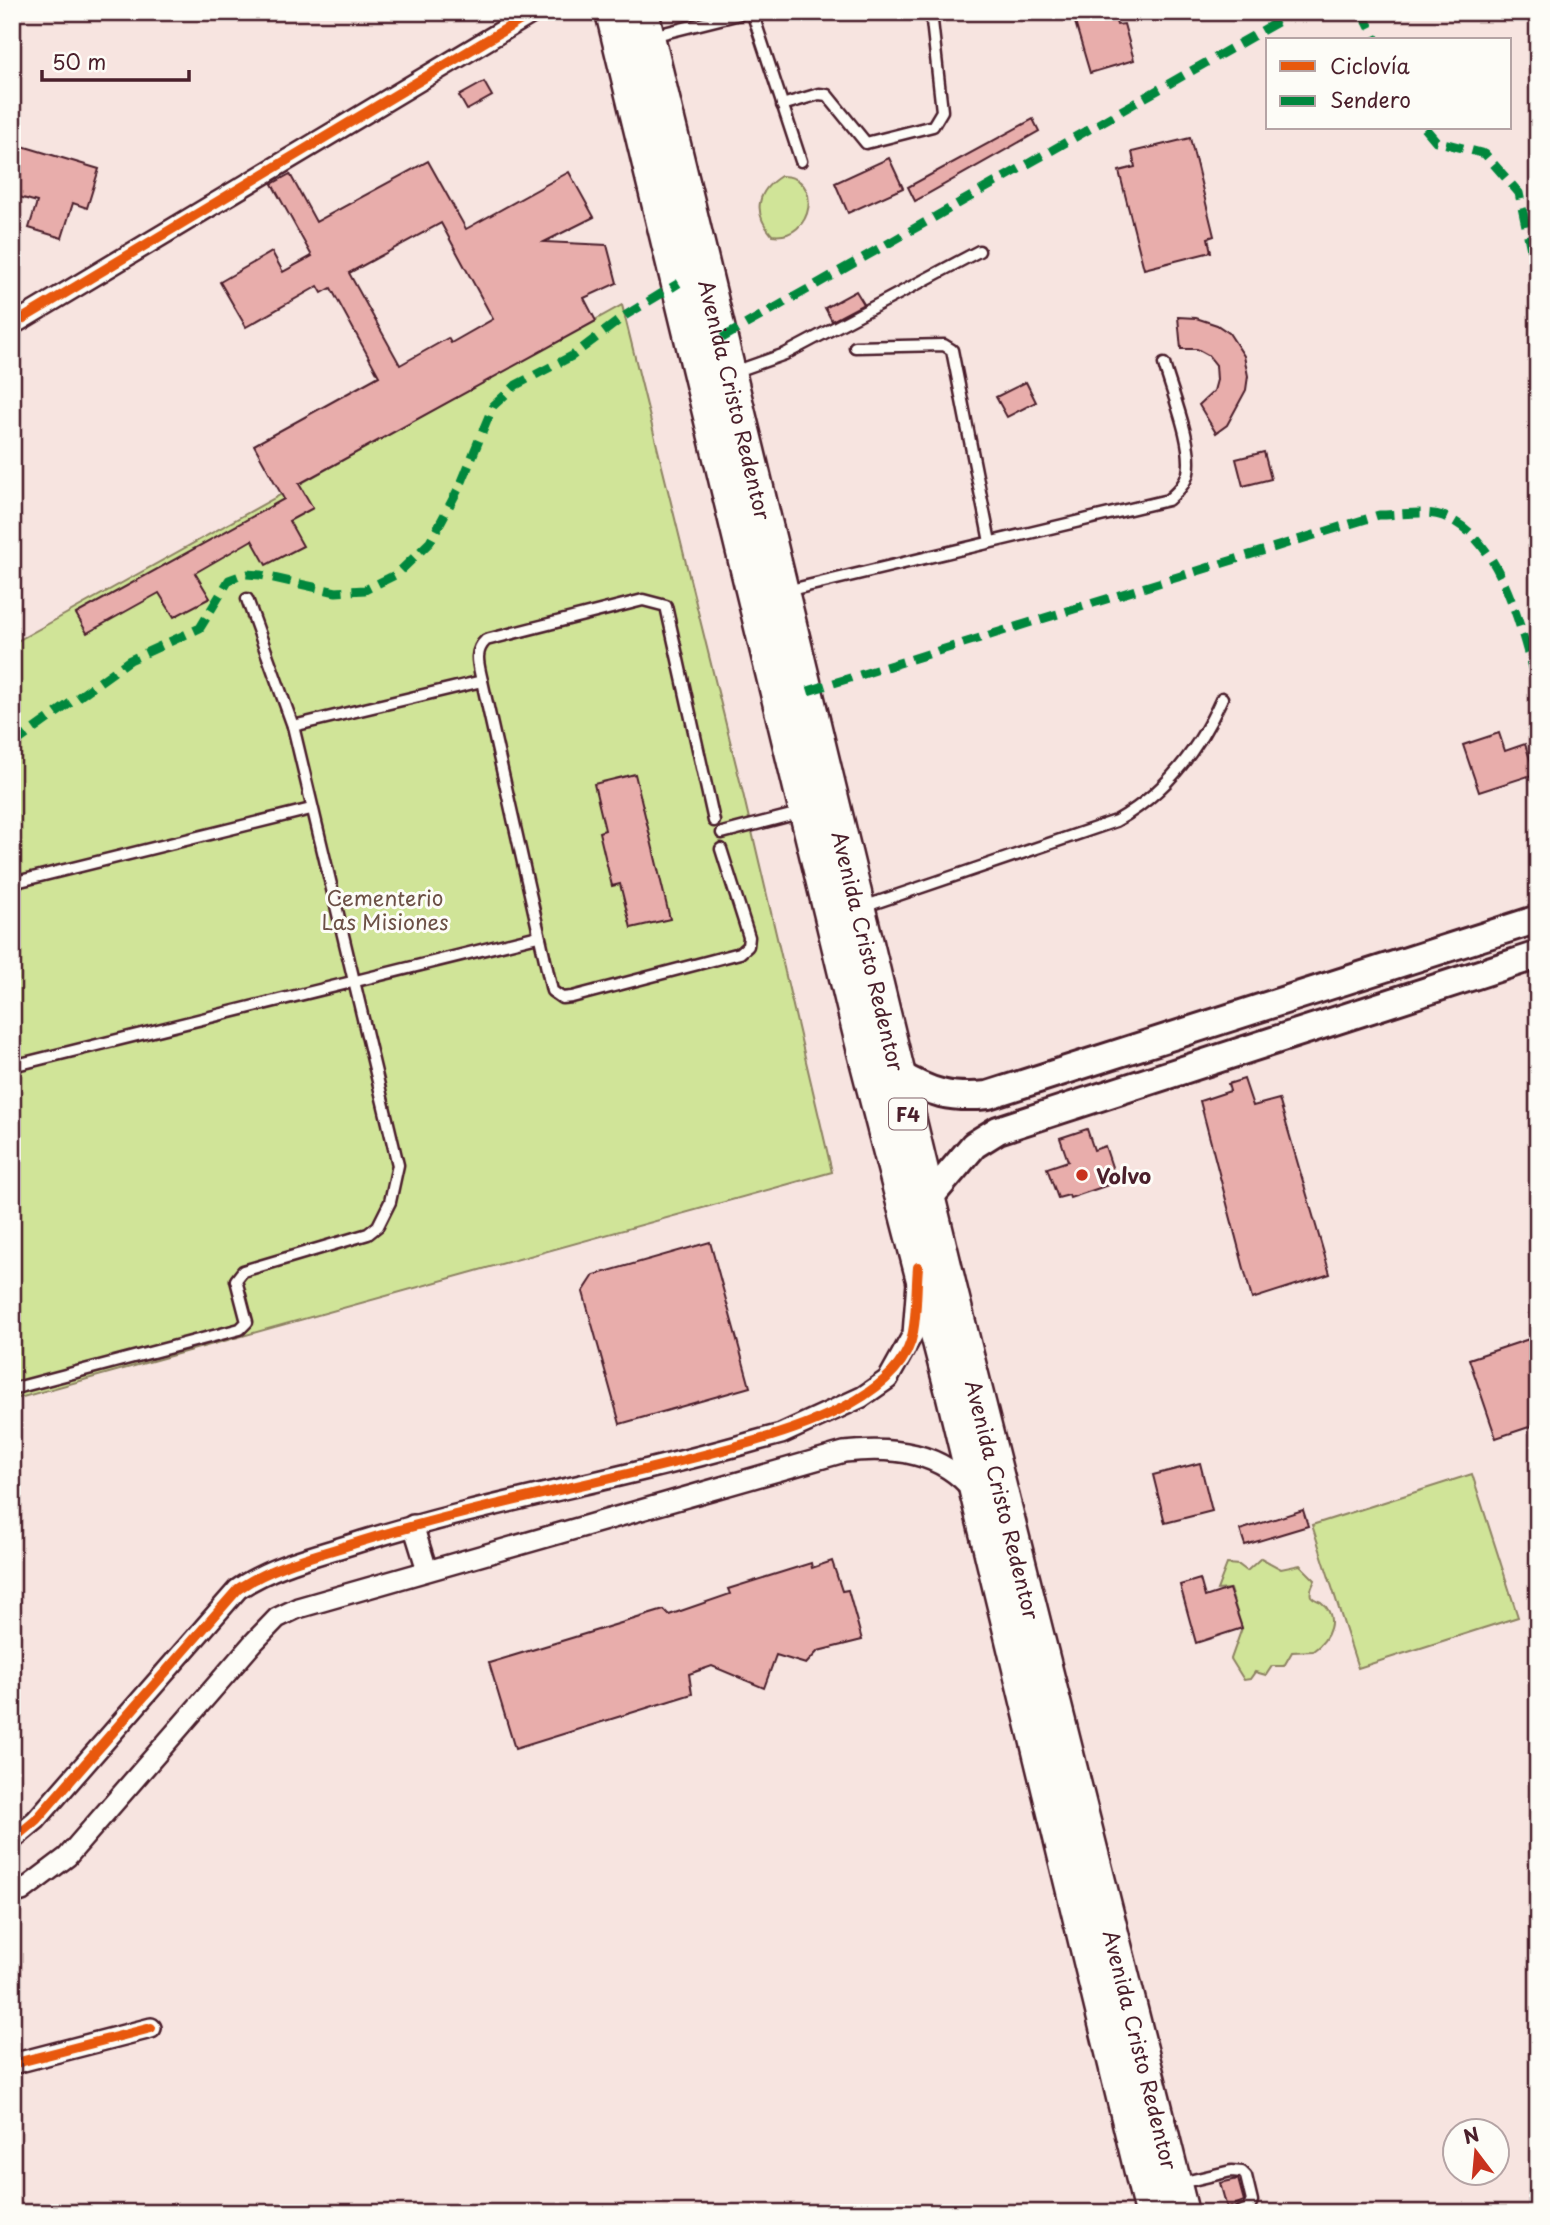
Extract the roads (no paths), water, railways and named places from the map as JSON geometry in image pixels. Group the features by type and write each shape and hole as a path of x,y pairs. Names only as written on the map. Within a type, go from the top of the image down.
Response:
{"highway":[{"name":"Avenida Cristo Redentor","path":"612,12 1152,2213"},
{"name":"Avenida Cristo Redentor","path":"645,24 898,1074 1178,2198"}],"main road":[{"path":"898,1074 925,1090 956,1098 988,1095 1538,919"},
{"path":"930,1197 974,1144 998,1130 1538,955"},
{"path":"988,1095 998,1130"}],"street":[{"path":"12,325 534,12"},
{"path":"12,1840 36,1820 238,1589 275,1568 413,1525 722,1451 781,1434 862,1398 888,1379 913,1334 918,1267"},
{"path":"781,1434 766,1448 766,1453 770,1459 793,1467"},
{"path":"12,1894 22,1891 67,1857 277,1618 298,1608 844,1452 891,1450 938,1462 967,1482 976,1494"},
{"path":"722,1451 736,1457 740,1464 734,1482"},
{"path":"413,1525 427,1570"},
{"path":"12,2064 151,2028"}],"lane":[{"path":"645,24 750,12 801,161"},
{"path":"782,105 820,94 827,95 866,143 933,126 942,111 931,12"},
{"path":"731,373 785,354 979,251"},
{"path":"855,347 944,345 952,350 990,542"},
{"path":"783,591 1168,500 1181,488 1187,475 1190,457 1164,364"},
{"path":"12,1389 240,1329 247,1322 236,1280 243,1270 368,1234 378,1226 390,1202 398,1165 356,982 311,809 293,726 247,599"},
{"path":"714,821 666,606 643,600 486,640 479,646 477,655 482,681 552,991 562,998 740,953 748,946 748,937 721,849"},
{"path":"293,726 482,681"},
{"path":"859,908 1116,821 1138,809 1178,772 1205,735 1222,698"},
{"path":"12,883 311,809"},
{"path":"722,833 807,811"},
{"path":"12,1066 538,936"},
{"path":"1178,2198 1231,2171 1242,2172 1246,2176 1252,2201 1248,2209 1238,2213"}],"place":[{"name":"Volvo","path":"1082,1175"}],"park label":[{"name":"Cementerio Las Misiones","path":"385,909"}]}
